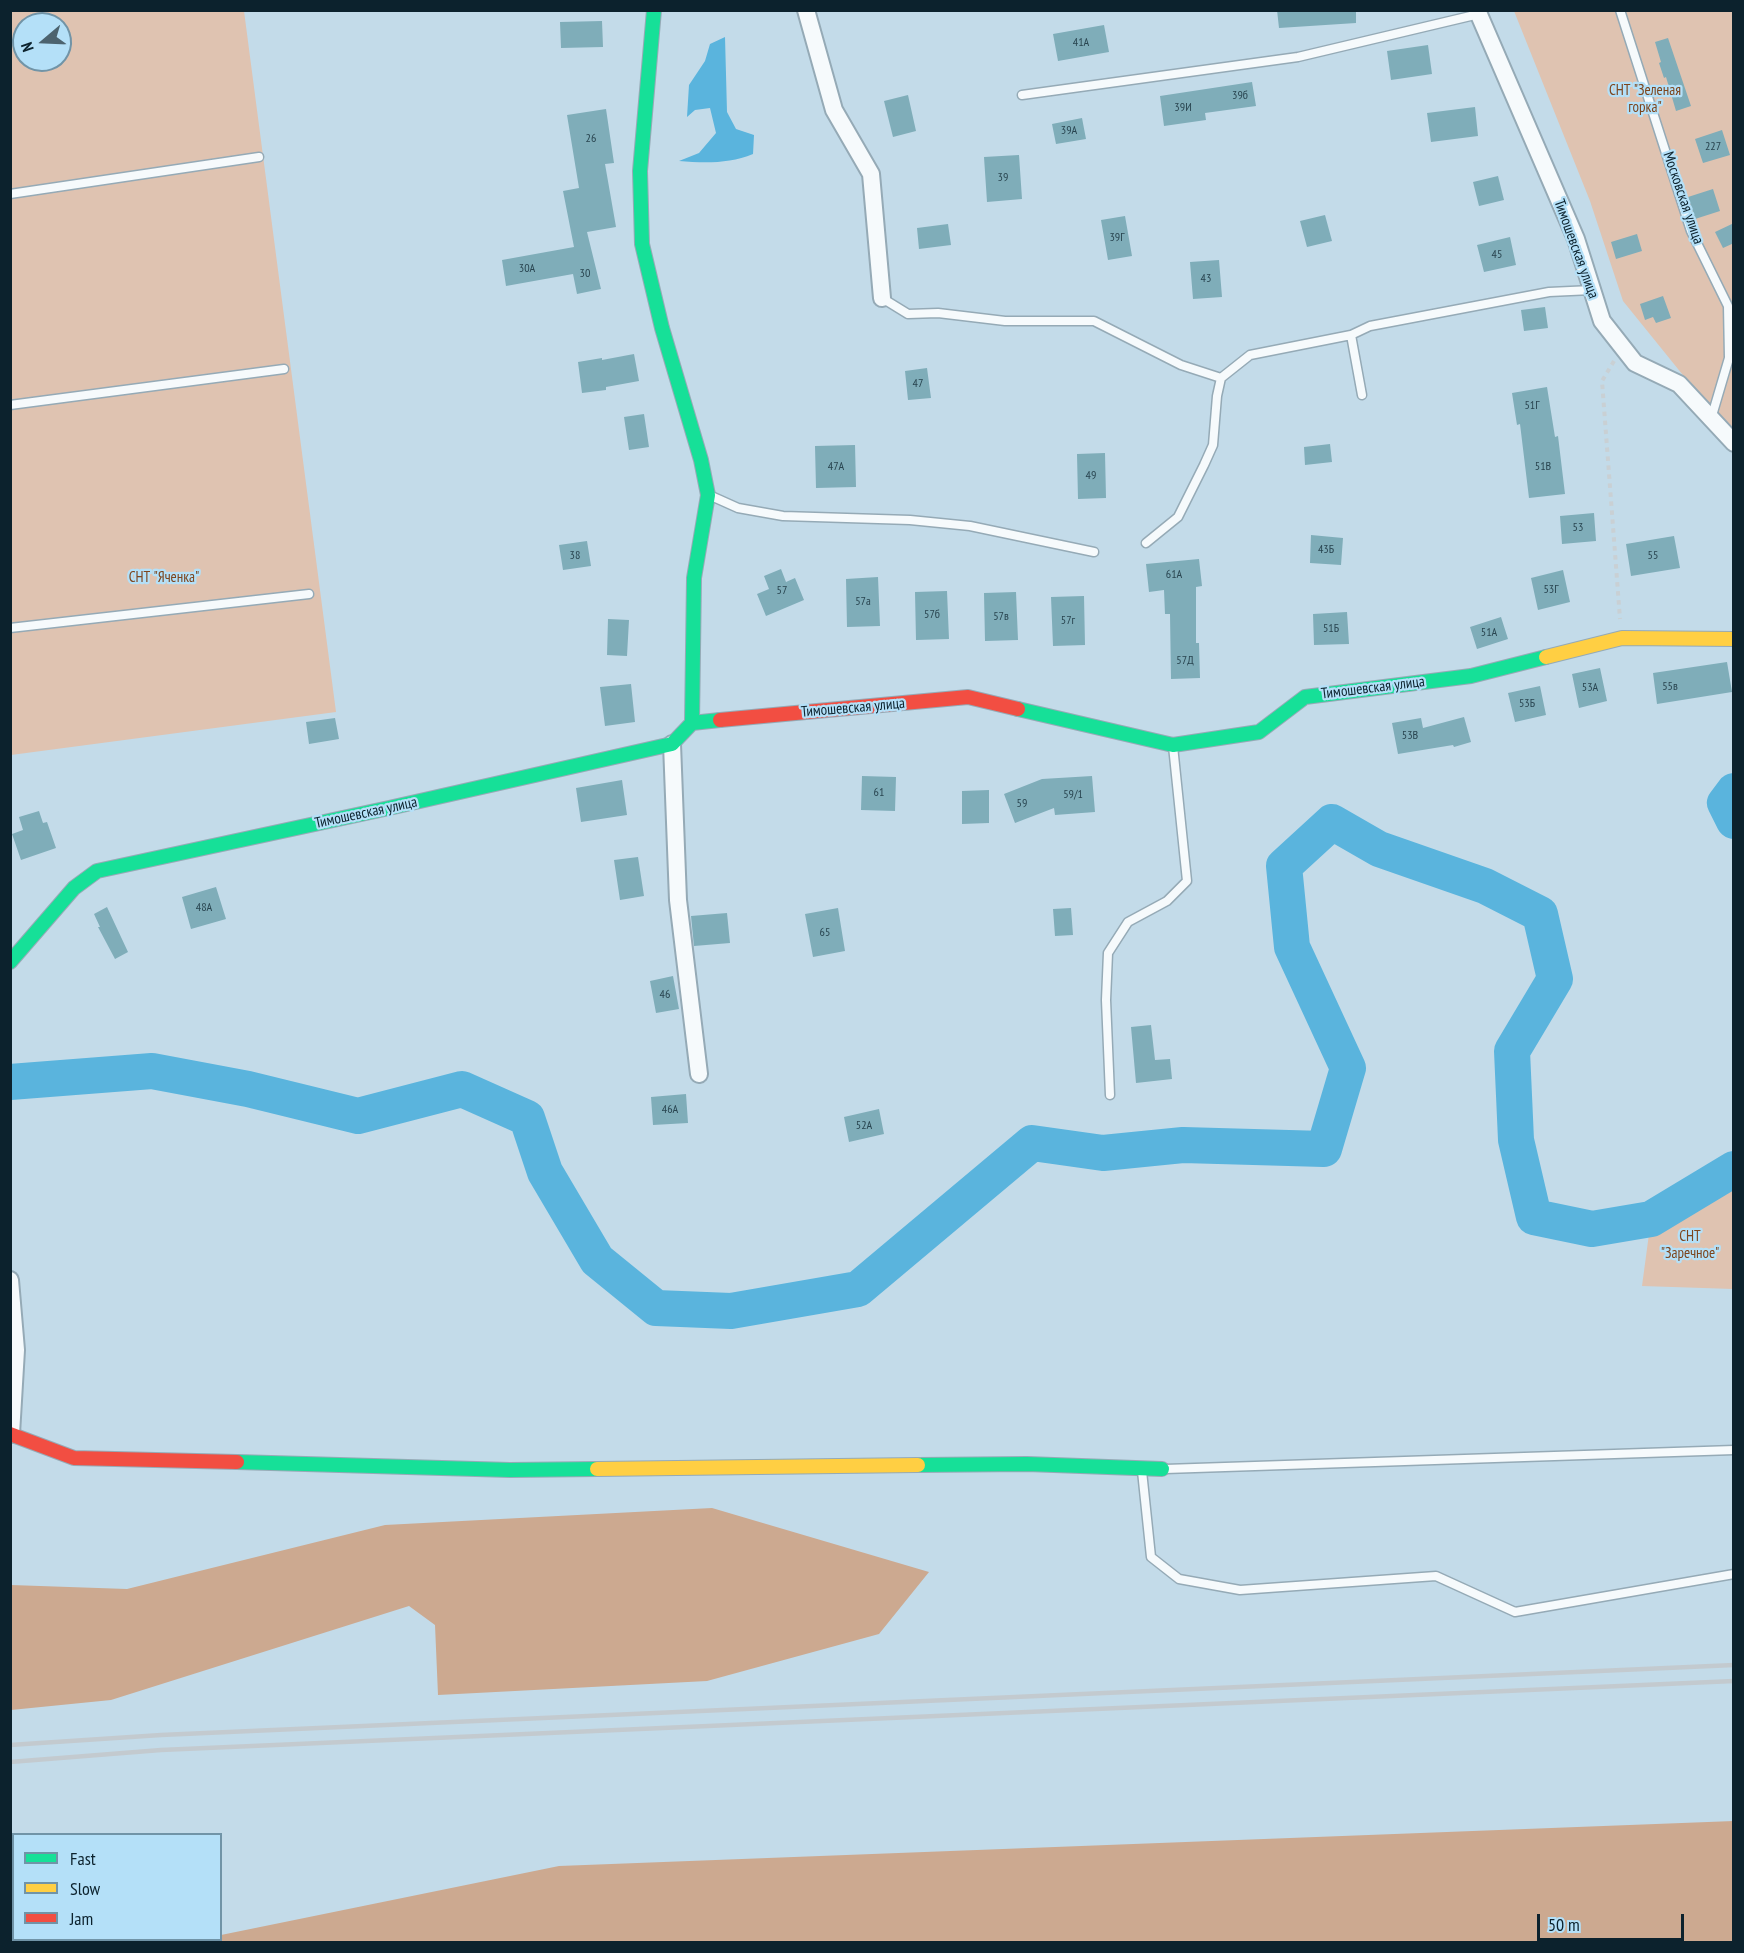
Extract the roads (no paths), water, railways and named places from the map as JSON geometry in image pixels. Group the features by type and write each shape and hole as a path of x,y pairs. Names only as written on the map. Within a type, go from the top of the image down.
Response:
{"street":[{"path":"654,10 640,171 642,244 662,328 701,460 708,495 694,578 692,723 672,744 678,900 699,1074"},
{"path":"806,10 834,110 871,174 882,298"},
{"name":"Тимошевская улица","path":"1478,12 1576,239 1602,321 1635,363 1679,384 1734,443"},
{"name":"Тимошевская улица","path":"692,723 968,697 1173,745 1259,732 1305,697 1471,676 1622,638 1734,639"},
{"name":"Тимошевская улица","path":"10,962 74,888 97,871 672,744"},
{"path":"10,1280 16,1350 11,1434 74,1458 510,1470 1027,1464 1162,1469"}],"lane":[{"name":"Московская улица","path":"1620,10 1692,231 1728,306 1729,358 1711,419"},
{"path":"1022,95 1298,57 1478,12"},
{"path":"10,194 259,157"},
{"path":"1146,543 1178,517 1213,445 1217,396 1221,378 1250,355 1351,335 1370,326 1549,292 1593,290"},
{"path":"882,298 908,314 938,313 1005,321 1094,321 1181,365 1221,378"},
{"path":"1351,335 1362,395"},
{"path":"10,405 284,369"},
{"path":"708,495 738,508 783,516 910,520 970,526 1094,552"},
{"path":"10,628 309,594"},
{"path":"1110,1095 1106,1000 1108,953 1128,922 1167,901 1186,881 1173,745"},
{"path":"1162,1469 1734,1450"},
{"path":"1142,1469 1151,1557 1179,1579 1240,1590 1436,1576 1515,1612 1734,1574"}],"water":[{"path":"725,37 727,112 736,129 754,135 753,154 726,161 679,161 699,153 716,133 710,108 695,110 687,117 689,85 705,61 710,44"}],"waterway":[{"path":"1734,791 1725,803 1734,821"},
{"path":"10,1082 152,1071 248,1089 358,1116 462,1089 527,1118 545,1172 597,1260 656,1308 731,1311 858,1289 1032,1143 1103,1153 1183,1145 1324,1149 1348,1068 1292,947 1284,866 1332,822 1379,849 1485,886 1540,914 1555,979 1512,1051 1516,1140 1534,1217 1592,1229 1651,1219 1734,1169"}],"railway":[{"path":"10,1745 161,1735 1734,1665"},
{"path":"10,1762 161,1750 1734,1681"}],"park label":[{"name":"СНТ \"Зеленая горка\"","path":"1645,100"},
{"name":"СНТ \"Яченка\"","path":"164,578"},
{"name":"СНТ \"Заречное\"","path":"1690,1246"}]}
